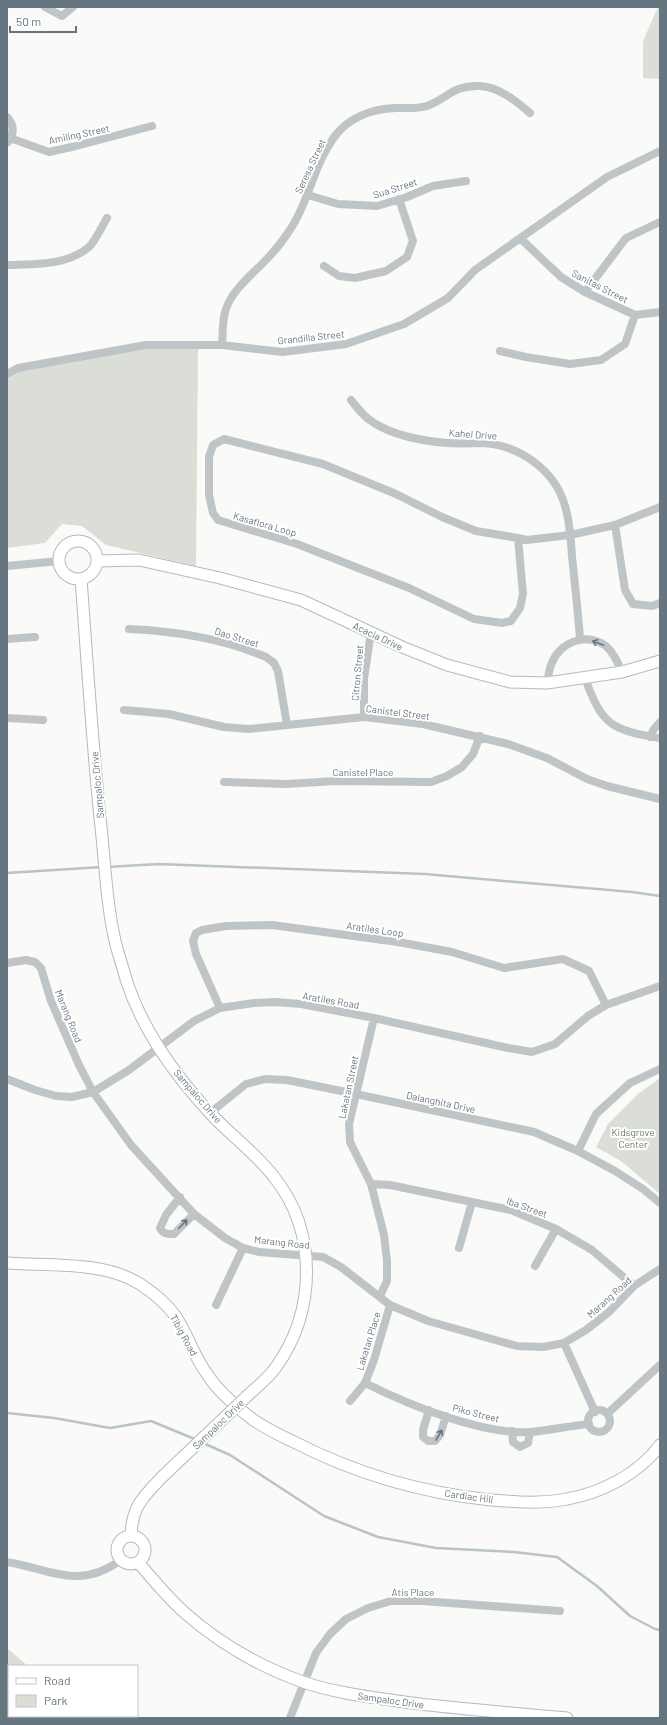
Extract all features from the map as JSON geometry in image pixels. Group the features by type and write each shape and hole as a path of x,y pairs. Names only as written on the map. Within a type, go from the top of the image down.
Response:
{"street":[{"path":"45,7 62,16 73,7"},
{"name":"Seresa Street","path":"222,345 226,309 240,286 263,263 288,234 308,195 323,157 335,136 345,126 361,116 379,109 426,106 451,92 465,87 481,86 499,92 514,99 530,113"},
{"path":"7,117 13,127 9,140"},
{"name":"Amiling Street","path":"9,140 49,152 83,145 152,126"},
{"name":"Grandilla Street","path":"7,374 18,368 146,345 222,345 283,352 346,344 404,324 448,298 475,270 607,177 660,151"},
{"name":"Sua Street","path":"308,195 338,204 377,206 433,186 466,182"},
{"path":"324,266 339,276 355,278 386,271 407,257 414,241 399,199"},
{"path":"7,265 54,262 80,252 89,246 107,218"},
{"path":"585,292 626,238 660,222"},
{"name":"Sanitas Street","path":"521,239 561,277 585,292 635,315 660,312"},
{"path":"500,351 570,364 601,360 625,344 635,315"},
{"name":"Kahel Drive","path":"351,400 370,420 384,428 400,434 447,443 484,443 500,446 517,452 533,461 547,473 559,490 565,506 570,535 580,639"},
{"name":"Kasaflora Loop","path":"518,538 523,594 520,608 511,621 502,623 474,619 409,588 297,544 218,520 213,513 209,495 209,457 213,445 224,439 294,456 323,464 396,494 442,517 476,531 518,538 527,540 570,535 615,525 660,507"},
{"path":"615,525 625,590 633,604 652,606 660,603"},
{"path":"75,542 81,542 87,544 94,550 97,561 93,572 87,577 81,579 73,578 67,575 60,566 59,561 61,552 65,547 75,542"},
{"name":"Acacia Drive","path":"97,561 139,560 220,578 301,600 402,647 447,665 510,682 547,683 585,678 622,672 660,661"},
{"path":"7,566 59,561"},
{"name":"Sampaloc Drive","path":"81,579 95,761 108,899 116,944 127,982 136,1005 158,1048 210,1113 274,1176 283,1189 298,1218 307,1255 306,1278 300,1318 290,1343 275,1369 148,1492 135,1511 132,1521 131,1536"},
{"name":"Dao Street","path":"130,629 160,630 206,639 266,657 274,663 278,671 287,725"},
{"name":"Citron Street","path":"364,717 364,679 371,632"},
{"path":"7,639 35,637"},
{"path":"547,683 551,664 559,651 568,643 580,639 594,641 605,646 614,656 622,672"},
{"path":"585,678 592,699 599,711 616,728 636,734 660,738"},
{"name":"Canistel Street","path":"124,710 169,714 224,727 249,729 364,717 423,724 480,736 508,744 547,758 587,779 607,786 660,799"},
{"path":"7,718 43,720"},
{"path":"650,737 660,722"},
{"name":"Canistel Place","path":"224,782 286,784 336,782 430,782 447,776 462,767 473,754 480,736"},
{"name":"Aratiles Loop","path":"220,1008 196,954 192,941 196,933 202,930 243,925 272,925 398,942 452,952 504,968 563,959 589,971 606,1005"},
{"name":"Marang Road","path":"7,963 26,960 36,962 41,968 51,1001 65,1036 93,1092 131,1145 194,1214 225,1238 243,1248 259,1252 323,1257 341,1267 390,1305 428,1321 517,1346 543,1347 564,1343 586,1330 609,1312 634,1286 660,1269"},
{"name":"Aratiles Road","path":"7,1079 35,1090 56,1096 72,1097 93,1092 129,1070 194,1021 220,1008 254,1003 275,1002 300,1004 374,1018 532,1052 555,1044 588,1016 606,1005 660,986"},
{"name":"Lakatan Street","path":"374,1018 349,1124 350,1142 372,1184 384,1235 387,1261 387,1281 380,1296"},
{"path":"578,1151 596,1114 630,1084 660,1069"},
{"name":"Dalanghita Drive","path":"210,1113 246,1084 265,1079 287,1080 534,1132 578,1151 615,1171 660,1203"},
{"name":"Iba Street","path":"372,1184 390,1185 511,1210 556,1229 592,1250 634,1286"},
{"path":"180,1197 161,1223 160,1228 162,1232 174,1234 194,1214"},
{"path":"459,1248 472,1202"},
{"path":"535,1266 556,1229"},
{"path":"216,1305 243,1248"},
{"name":"Tibig Road","path":"7,1263 82,1267 106,1270 124,1275 139,1284 167,1305 177,1318 207,1375 221,1392 248,1416 272,1431"},
{"name":"Lakatan Place","path":"350,1401 365,1383 374,1360 390,1305"},
{"path":"564,1343 595,1412"},
{"path":"607,1414 660,1364"},
{"name":"Piko Street","path":"365,1383 446,1416 480,1425 512,1431 530,1432 589,1424"},
{"path":"429,1410 422,1430 423,1437 428,1441 435,1441 440,1435 446,1416"},
{"path":"601,1411 607,1414 609,1418 609,1425 604,1431 596,1432 593,1430 589,1424 589,1418 595,1412 601,1411"},
{"name":"Cardiac Hill","path":"272,1431 324,1458 364,1473 414,1487 461,1497 514,1502 537,1502 567,1499 591,1492 616,1481 637,1468 660,1446"},
{"path":"512,1431 513,1442 520,1447 528,1443 530,1432"},
{"path":"131,1536 140,1539 144,1547 144,1556 138,1562 129,1564 121,1560 117,1551 119,1542 131,1536"},
{"path":"7,1562 57,1575 76,1576 92,1575 108,1569 121,1560"},
{"name":"Sampaloc Drive","path":"138,1562 169,1598 186,1614 215,1636 265,1666 303,1682 345,1693 388,1700 434,1706 567,1718"},
{"name":"Atis Place","path":"290,1718 303,1682 316,1653 335,1629 346,1619 368,1608 391,1601 422,1601 560,1611"}],"green space":[{"path":"658,7 660,7 660,79 643,78 643,41"},
{"path":"145,349 198,349 196,566 106,545 82,526 62,524 45,543 7,548 7,378 20,370"},
{"name":"Kidsgrove Center","path":"660,1078 660,1194 621,1161 596,1147 608,1124 638,1094"},
{"path":"7,1648 27,1665 8,1665 8,1717 88,1718 7,1718"}],"waterway":[{"path":"107,867 159,864 425,874 632,892 660,896"},
{"path":"7,873 102,867"},
{"path":"7,1413 54,1418 110,1428 151,1421 197,1440"},
{"path":"203,1443 230,1455 324,1516 378,1537 436,1548 514,1552 557,1557 597,1586 630,1616 655,1629 660,1630"}]}
